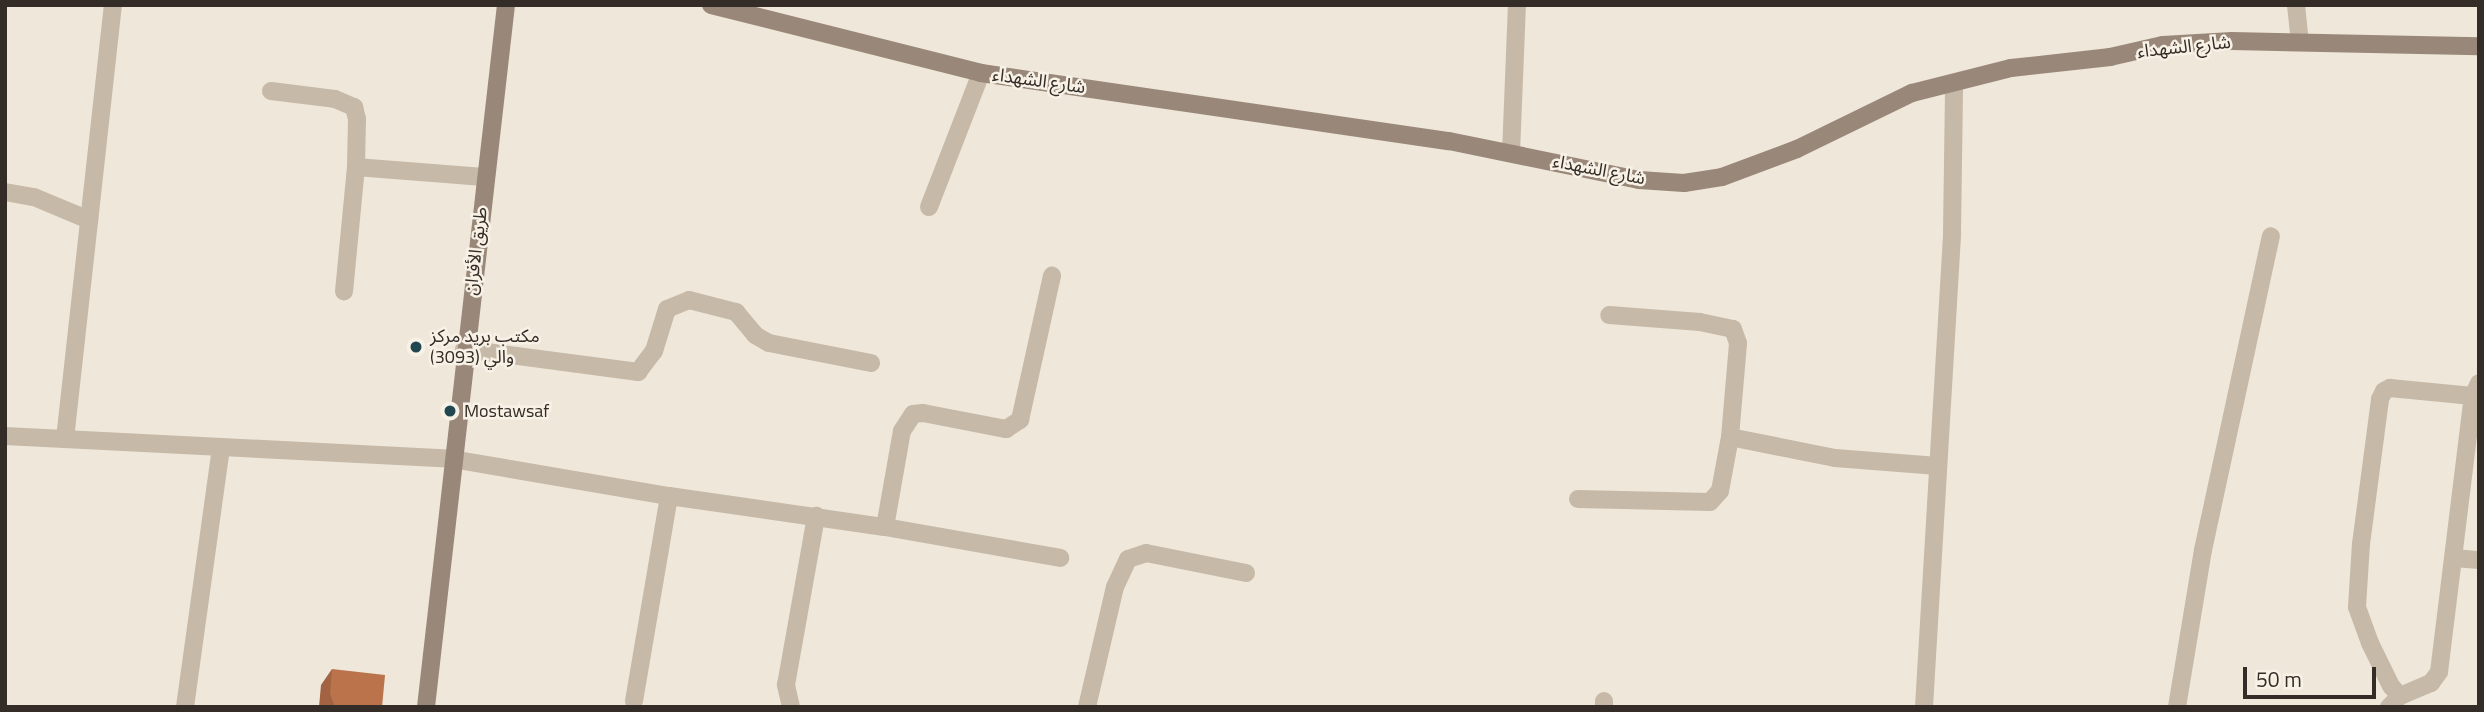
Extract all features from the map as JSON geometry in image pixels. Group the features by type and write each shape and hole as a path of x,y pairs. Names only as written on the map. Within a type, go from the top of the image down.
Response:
{"street":[{"path":"65,439 113,5"},
{"name":"طريق الأفران","path":"426,707 464,349 506,5"},
{"name":"شارع الشهداء","path":"711,5 981,73 1511,153 1639,180 1684,183 1709,179 1797,149 1912,93 1954,85 2011,68 2110,57 2163,45 2300,41 2479,46"},
{"path":"1511,153 1517,5"},
{"path":"2296,5 2300,41"},
{"path":"929,207 981,73"},
{"path":"1924,707 1952,233 1954,85"},
{"path":"271,91 335,99 354,107 357,119 356,167 344,291"},
{"path":"356,167 484,177"},
{"path":"5,192 34,197 89,220"},
{"path":"2177,707 2203,550 2271,236"},
{"path":"885,527 902,431 913,414 923,413 1006,429 1020,420 1052,276"},
{"path":"464,349 638,372 646,365 654,351 667,309 689,300 736,312 755,335 769,343 871,363"},
{"path":"1578,499 1710,502 1720,492 1730,437 1738,343 1733,330 1727,326 1700,322 1609,315"},
{"path":"2390,388 2476,390 2437,678 2394,701 2390,685 2357,607 2361,544 2380,399 2384,391 2390,388"},
{"path":"5,436 452,459 669,496 885,527 1060,558"},
{"path":"1730,437 1835,458 1938,466"},
{"path":"185,707 221,447"},
{"path":"634,701 669,496"},
{"path":"791,707 786,695 786,685 816,516"},
{"path":"1087,707 1115,587 1128,559 1146,553 1246,573"},
{"path":"2455,558 2479,561"}],"building":[{"path":"332,669 385,675 382,707 335,707 330,694"}],"place":[{"name":"مكتب بريد مركز والي (3093)","path":"416,347"},
{"name":"Mostawsaf","path":"450,411"}]}
